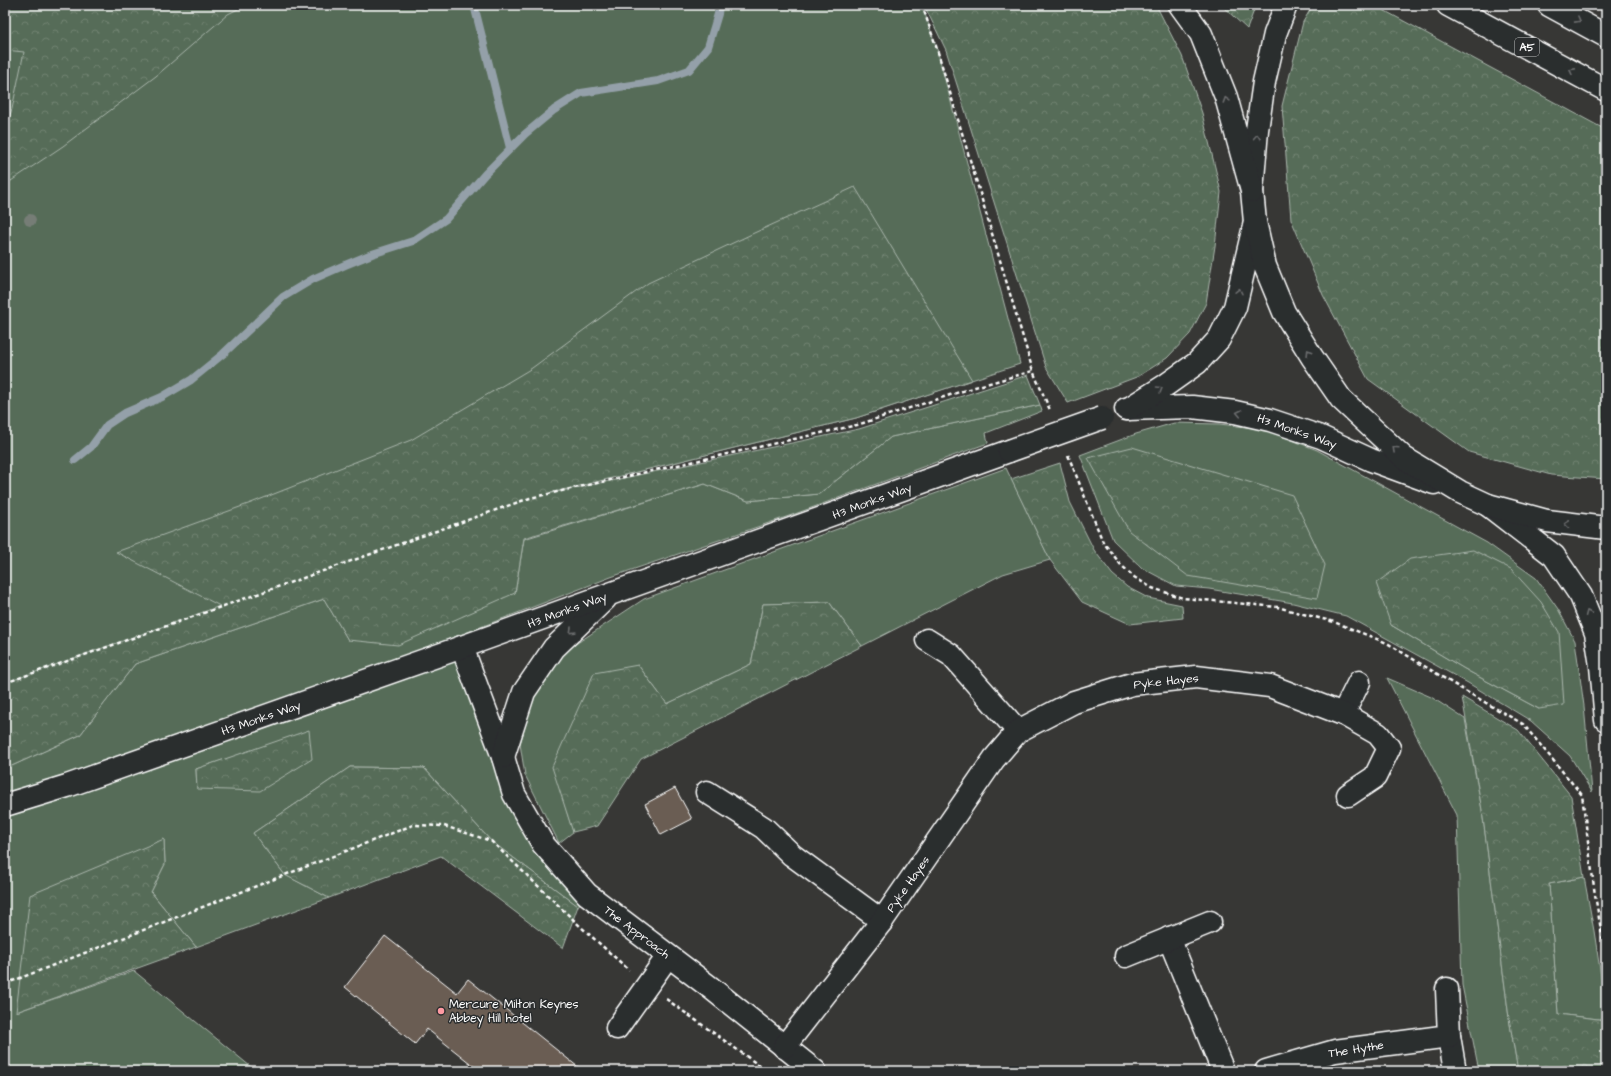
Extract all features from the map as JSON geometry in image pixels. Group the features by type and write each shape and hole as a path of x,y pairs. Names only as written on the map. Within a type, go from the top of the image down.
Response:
{"main road":[{"path":"1180,5 1201,34 1223,90 1252,191"},
{"path":"1286,5 1275,34 1264,82 1257,130 1252,191 1255,222 1265,266 1284,312 1312,357 1341,399 1404,458 1460,492 1488,505 1547,521 1606,528"},
{"name":"A5","path":"1448,5 1606,90"},
{"path":"1550,5 1606,36"},
{"name":"H3 Monks Way","path":"5,805 67,786 462,647 1126,409 1166,385 1197,363 1219,339 1235,308 1255,222"},
{"name":"H3 Monks Way","path":"1126,409 1192,407 1235,412 1270,420 1321,437 1371,460 1460,492"},
{"path":"1488,505 1554,556 1581,596 1596,633 1606,720"},
{"path":"503,757 524,692 554,648 610,594"},
{"path":"927,640 951,655 1018,731"},
{"name":"The Approach","path":"462,647 503,757 514,794 543,844 587,894 711,988 815,1071"},
{"name":"Pyke Hayes","path":"784,1047 882,921 994,759 1018,731 1074,702 1132,684 1196,677 1270,686 1342,714 1378,734 1389,748 1375,777 1348,795"},
{"path":"1342,714 1360,682"},
{"name":"Pyke Hayes","path":"707,792 764,828 792,855 882,921"},
{"path":"1126,956 1210,922"},
{"path":"1169,938 1224,1071"},
{"path":"617,1028 668,956"},
{"path":"1447,989 1448,1036 1455,1071"},
{"name":"The Hythe","path":"1266,1071 1334,1051 1448,1036"}],"path":[{"path":"922,5 937,49 1033,371 1049,406"},
{"path":"5,683 530,498 857,424 975,387 1033,371"},
{"path":"5,984 413,825 444,826 491,841 647,986 766,1071"}],"green space":[{"path":"5,5 922,5 937,49 1020,364 856,418 530,498 5,684"},
{"path":"5,5 246,5 228,14 156,76 63,146 5,185 5,130 12,109 24,52 5,50"},
{"path":"924,5 1156,5 1182,56 1202,113 1221,192 1215,246 1206,303 1190,334 1167,358 1139,376 1068,403 1046,367 946,50"},
{"path":"1221,5 1256,5 1247,29"},
{"path":"1313,5 1374,5 1606,130 1606,479 1551,475 1469,452 1368,379 1323,295 1291,219 1282,106 1303,22"},
{"path":"855,187 972,380 856,418 547,494 859,429 1028,375 1040,405 891,437 819,494 748,501 705,484 524,538 515,593 398,645 348,640 324,599 135,664 80,735 5,769 5,683 220,606 116,552 251,503 411,440 532,368 648,283"},
{"path":"1040,405 1042,411 986,433 988,443 792,515 611,577 87,778 462,647 514,794 587,894 578,906 491,841 424,768 350,767 253,833 285,875 329,898 196,947 151,892 165,864 164,839 16,1012 134,971 256,1071 5,1071 5,769 80,735 135,664 324,599 348,640 515,593 524,539 705,484 748,501 819,494 891,437","holes":["309,731 197,789 196,769"]},
{"path":"1174,423 1219,424 1264,429 1317,450 1487,543 1536,578 1558,609 1575,641 1584,706 1592,792 1570,756 1531,721 1468,683 1346,616 1293,603 1209,589 1176,586 1142,568 1113,540 1080,455 1136,434","holes":["1391,625 1539,709 1468,671"]},
{"path":"1132,447 1292,495 1325,565 1317,598 1188,576 1129,531 1088,458"},
{"path":"1060,463 1070,502 1094,550 1112,574 1127,587 1148,598 1182,605 1183,618 1130,624 1082,602 1050,560 1011,479"},
{"path":"1006,468 1050,560 1003,574 862,646 829,602 763,604 751,664 667,704 638,665 553,767 573,832 559,843 525,775 520,744 533,697 562,653 644,599"},
{"path":"1473,550 1511,569 1541,602 1559,632 1564,705 1539,709 1468,671 1391,625 1376,583 1410,559"},
{"path":"829,602 862,646 641,759 597,826 573,832 552,767 594,673 638,665 667,704 751,664 763,604"},
{"path":"1387,678 1431,697 1465,719 1482,810 1509,1018 1518,1071 1479,1071 1462,985 1457,815"},
{"path":"1462,697 1518,730 1571,796 1584,877 1549,884 1558,1014 1606,1020 1606,1071 1518,1071 1509,1018 1482,810"},
{"path":"309,730 312,759 260,791 197,789 196,769"},
{"path":"350,767 424,768 491,841 578,906 563,948 441,856 329,898 285,875 253,833"},
{"path":"164,839 165,864 151,892 196,947 16,1012 30,895"},
{"path":"1584,877 1606,1009 1606,1020 1558,1014 1549,884"}],"building":[{"path":"675,788 692,819 661,835 645,804"},
{"name":"Mercure Milton Keynes Abbey Hill hotel","path":"385,936 457,993 468,979 583,1071 480,1071 427,1029 415,1044 345,987"}],"waterway":[{"path":"474,5 510,148"},
{"path":"75,460 91,447 107,425 125,413 162,397 191,380 223,354 283,297 313,279 345,265 372,254 413,241 446,219 485,174 525,134 554,110 581,93 658,81 689,70 708,47 718,14 719,5"}],"place":[{"name":"Mercure Milton Keynes Abbey Hill hotel","path":"441,1011"}]}
